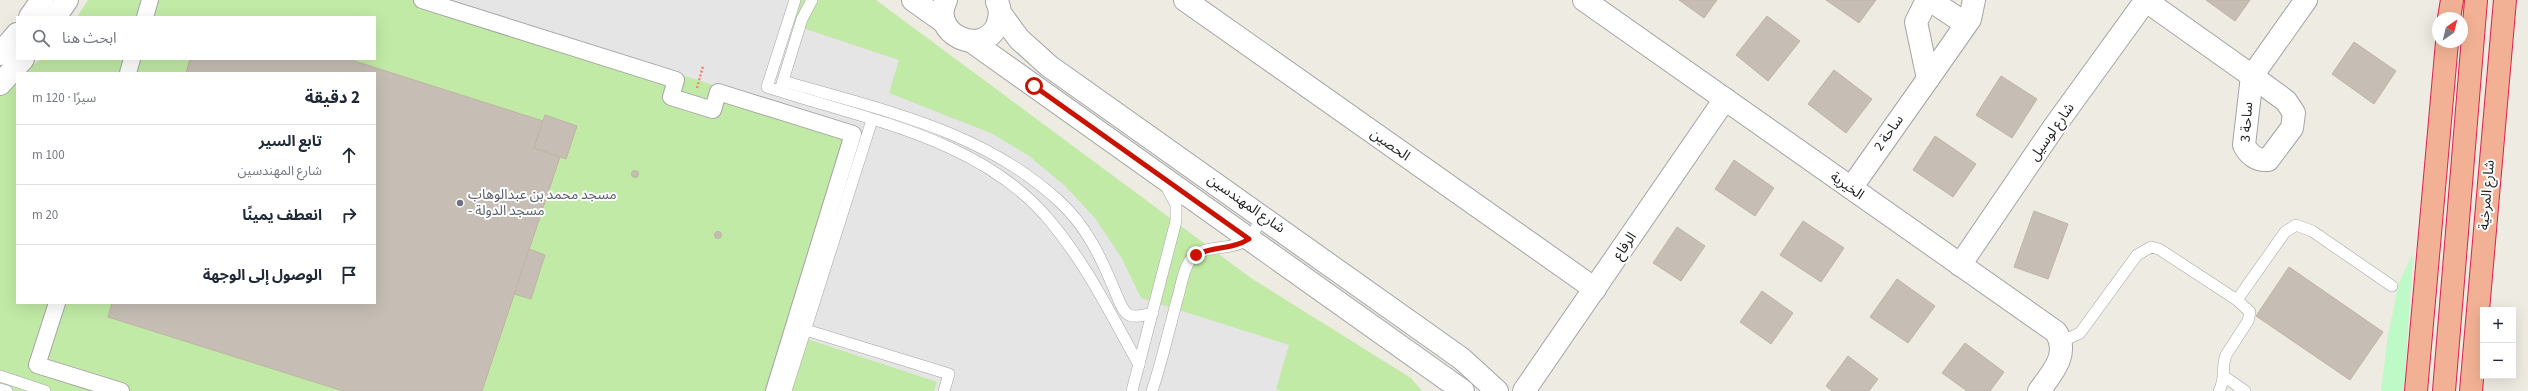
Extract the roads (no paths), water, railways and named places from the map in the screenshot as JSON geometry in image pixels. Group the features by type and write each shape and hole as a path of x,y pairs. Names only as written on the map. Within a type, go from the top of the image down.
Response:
{"highway":[{"path":"2450,12 2452,0"},
{"path":"2444,391 2476,0"},
{"name":"شارع المرخية","path":"2471,391 2505,0"},
{"path":"2416,391 2446,48"}],"street":[{"path":"31,16 42,0"},
{"path":"56,16 67,0"},
{"path":"145,16 150,0"},
{"path":"422,0 676,80 671,97 713,110 718,92 853,134 774,391"},
{"path":"913,0 944,22"},
{"path":"944,22 943,12 946,0"},
{"name":"الحصين","path":"1185,0 1595,289"},
{"path":"1927,0 1916,22 1928,79"},
{"path":"1930,0 1966,24"},
{"name":"ساحة 2","path":"1851,188 1966,24 1973,12 1974,0"},
{"path":"2146,0 2252,76 2306,0"},
{"name":"شارع لوسيل","path":"1960,265 2054,127 2146,0"},
{"name":"الخيرية","path":"1593,2 1724,99 2050,327 2060,339"},
{"path":"971,41 980,40 991,33 998,22 999,4"},
{"name":"شارع المهندسين","path":"999,4 1019,39 1049,66 1261,214 1462,359 1497,391"},
{"name":"شارع المهندسين","path":"944,22 954,36 971,41 1463,391"},
{"path":"0,54 16,35"},
{"path":"0,84 22,60"},
{"path":"128,72 132,60"},
{"name":"الرفاع","path":"1524,391 1724,99"},
{"path":"56,304 37,365 121,391"},
{"path":"2039,391 2061,356 2060,339"}],"lane":[{"path":"796,0 767,87 781,86 934,127 976,144 1013,165 1041,186 1075,217 1099,254 1125,311 1136,316 1153,313"},
{"path":"781,86 802,19 812,0"},
{"path":"781,86 958,153 991,169 1025,196 1050,220 1084,266 1139,365"},
{"path":"786,391 872,120"},
{"path":"1132,391 1176,221 1176,205 1158,174"},
{"path":"1152,391 1181,285 1189,263 1204,250 1228,248 1249,239 1259,224 1261,214"},
{"path":"2237,300 2285,232 2296,225 2312,231 2392,286"},
{"path":"2060,339 2067,339 2080,333 2131,262 2143,250 2150,247 2167,253 2246,307 2250,316 2223,361 2225,377 2219,391"},
{"path":"806,330 949,374 944,391"},
{"path":"0,376 45,391"},
{"path":"2225,377 2245,391"},
{"path":"0,389 7,391"}],"place":[{"name":"مسجد محمد بن عبدالوهاب - مسجد الدولة","path":"460,203"}]}
